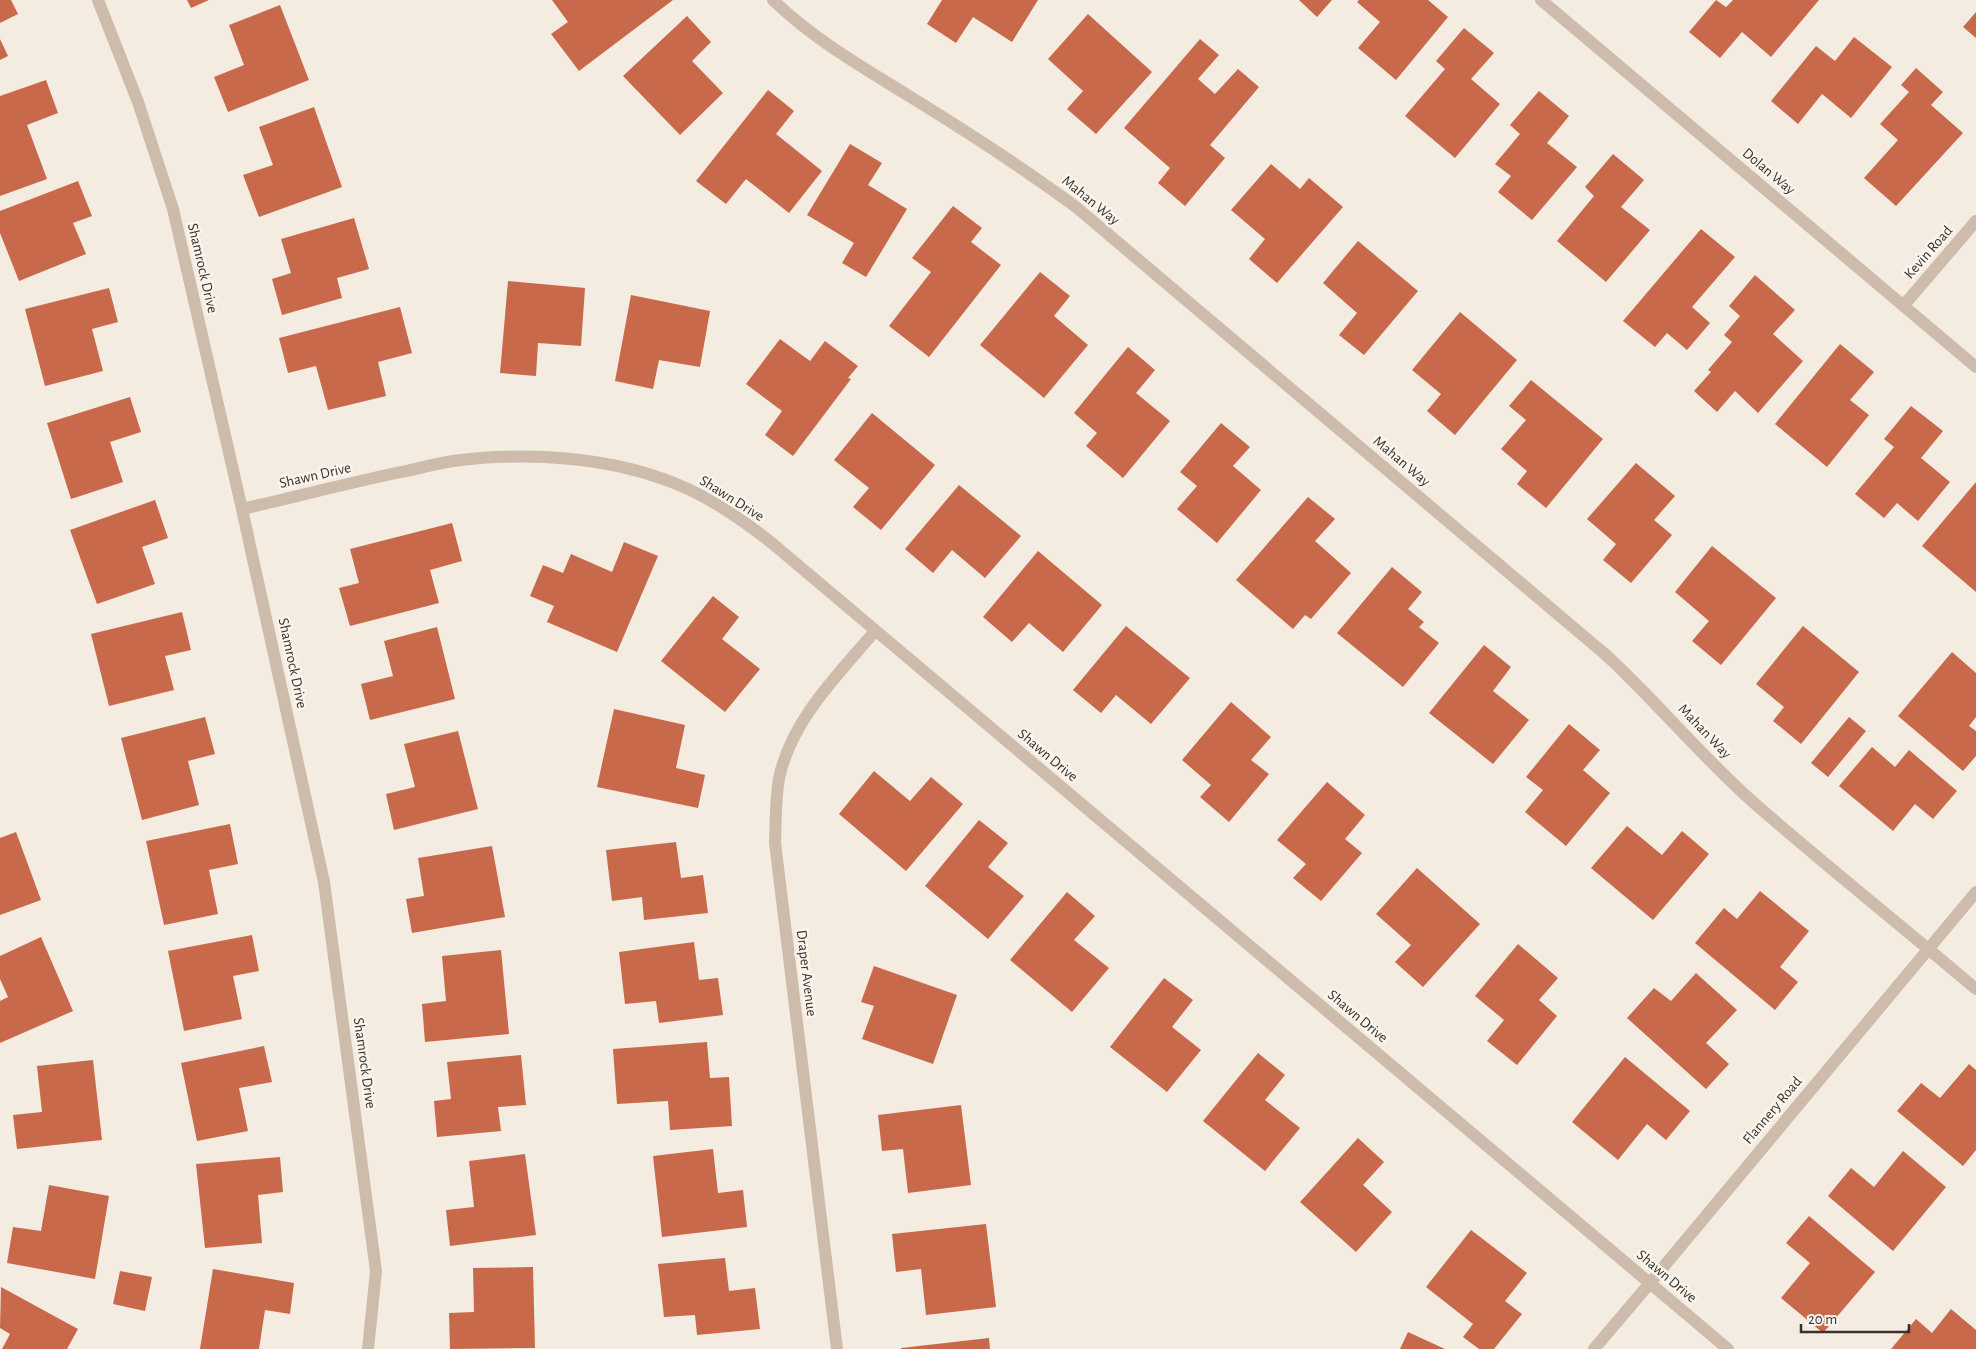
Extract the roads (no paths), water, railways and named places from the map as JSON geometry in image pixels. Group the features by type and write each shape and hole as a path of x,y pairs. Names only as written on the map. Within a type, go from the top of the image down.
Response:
{"street":[{"name":"Shamrock Drive","path":"98,0 138,102 173,209 242,509 324,882 376,1271 368,1349"},
{"name":"Mahan Way","path":"773,0 793,19 822,41 990,146 1076,207 1606,655 1642,687 1712,763 1752,801 1976,989"},
{"name":"Dolan Way","path":"1541,0 1976,366"},
{"name":"Kevin Road","path":"1904,305 1976,220"},
{"name":"Shawn Drive","path":"242,509 458,460 496,456 548,456 649,474 675,483 733,514 773,544 1728,1349"},
{"name":"Draper Avenue","path":"837,1349 775,843 777,792 786,755 804,720 829,686 875,631"},
{"name":"Flannery Road","path":"1594,1349 1976,892"}]}
